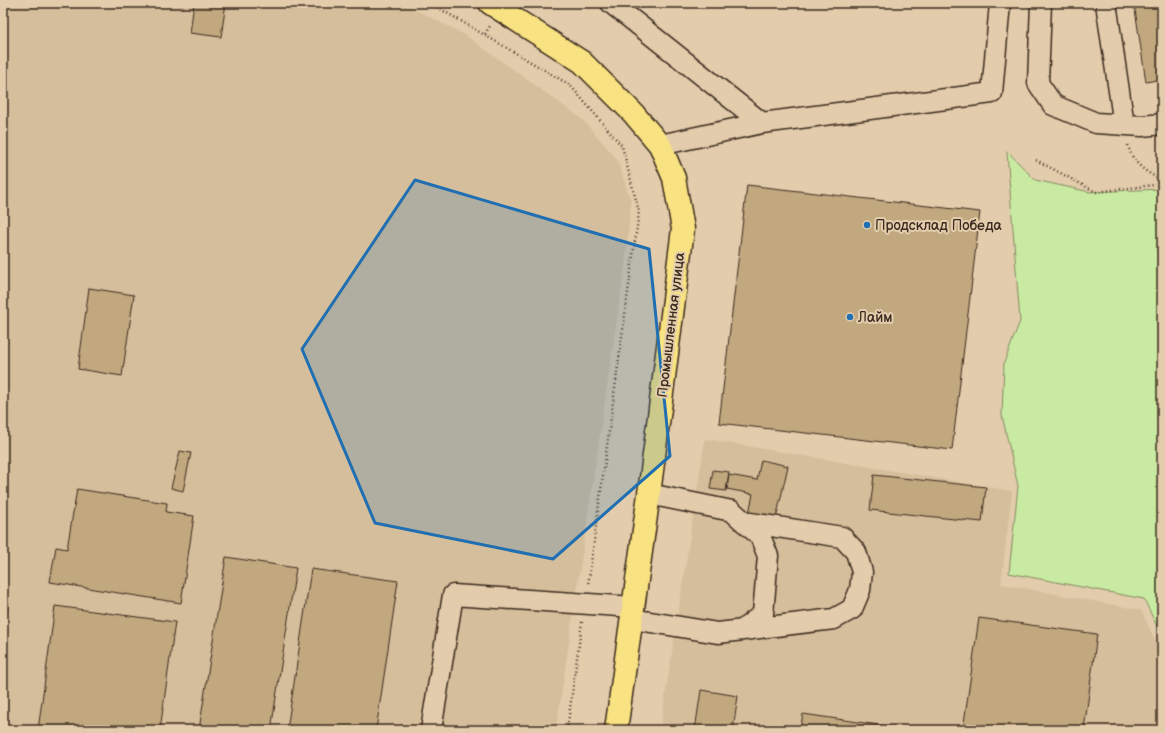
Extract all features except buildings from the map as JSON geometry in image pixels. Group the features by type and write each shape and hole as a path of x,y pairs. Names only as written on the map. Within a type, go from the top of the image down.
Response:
{"main road":[{"name":"Промышленная улица","path":"490,3 582,62 633,113 660,146 674,178 683,229 649,494 616,730"}],"lane":[{"path":"611,3 762,123"},
{"path":"660,146 762,123 992,93 1000,3"},
{"path":"1041,3 1038,83 1053,105 1096,123 1142,126 1162,124"},
{"path":"1106,3 1124,124"},
{"path":"649,494 732,511 760,536 768,556 763,614 745,628"},
{"path":"431,730 453,594 585,603 718,633 745,628 834,619 852,609 860,590 862,572 856,552 842,537 744,522"}],"path":[{"path":"430,3 570,85 622,146 639,212 567,730"},
{"path":"1124,124 1128,148 1134,159 1141,169 1162,180"},
{"path":"1036,160 1096,192 1162,184"}],"highlighted area":[{"path":"415,180 649,249 670,456 553,559 375,523 302,349"}],"shaded area":[{"path":"3,3 402,3 465,35 582,119 617,159 631,202 625,265 556,730 3,730"},
{"path":"705,439 1012,491 1001,584 1141,610 1162,655 1162,730 660,730"}],"green space":[{"path":"1007,151 1035,180 1090,192 1162,189 1162,637 1144,599 1009,573 1018,486 1002,415 1004,363 1020,321"}],"place":[{"name":"Продсклад Победа","path":"867,225"},
{"name":"Лайм","path":"850,317"}]}
